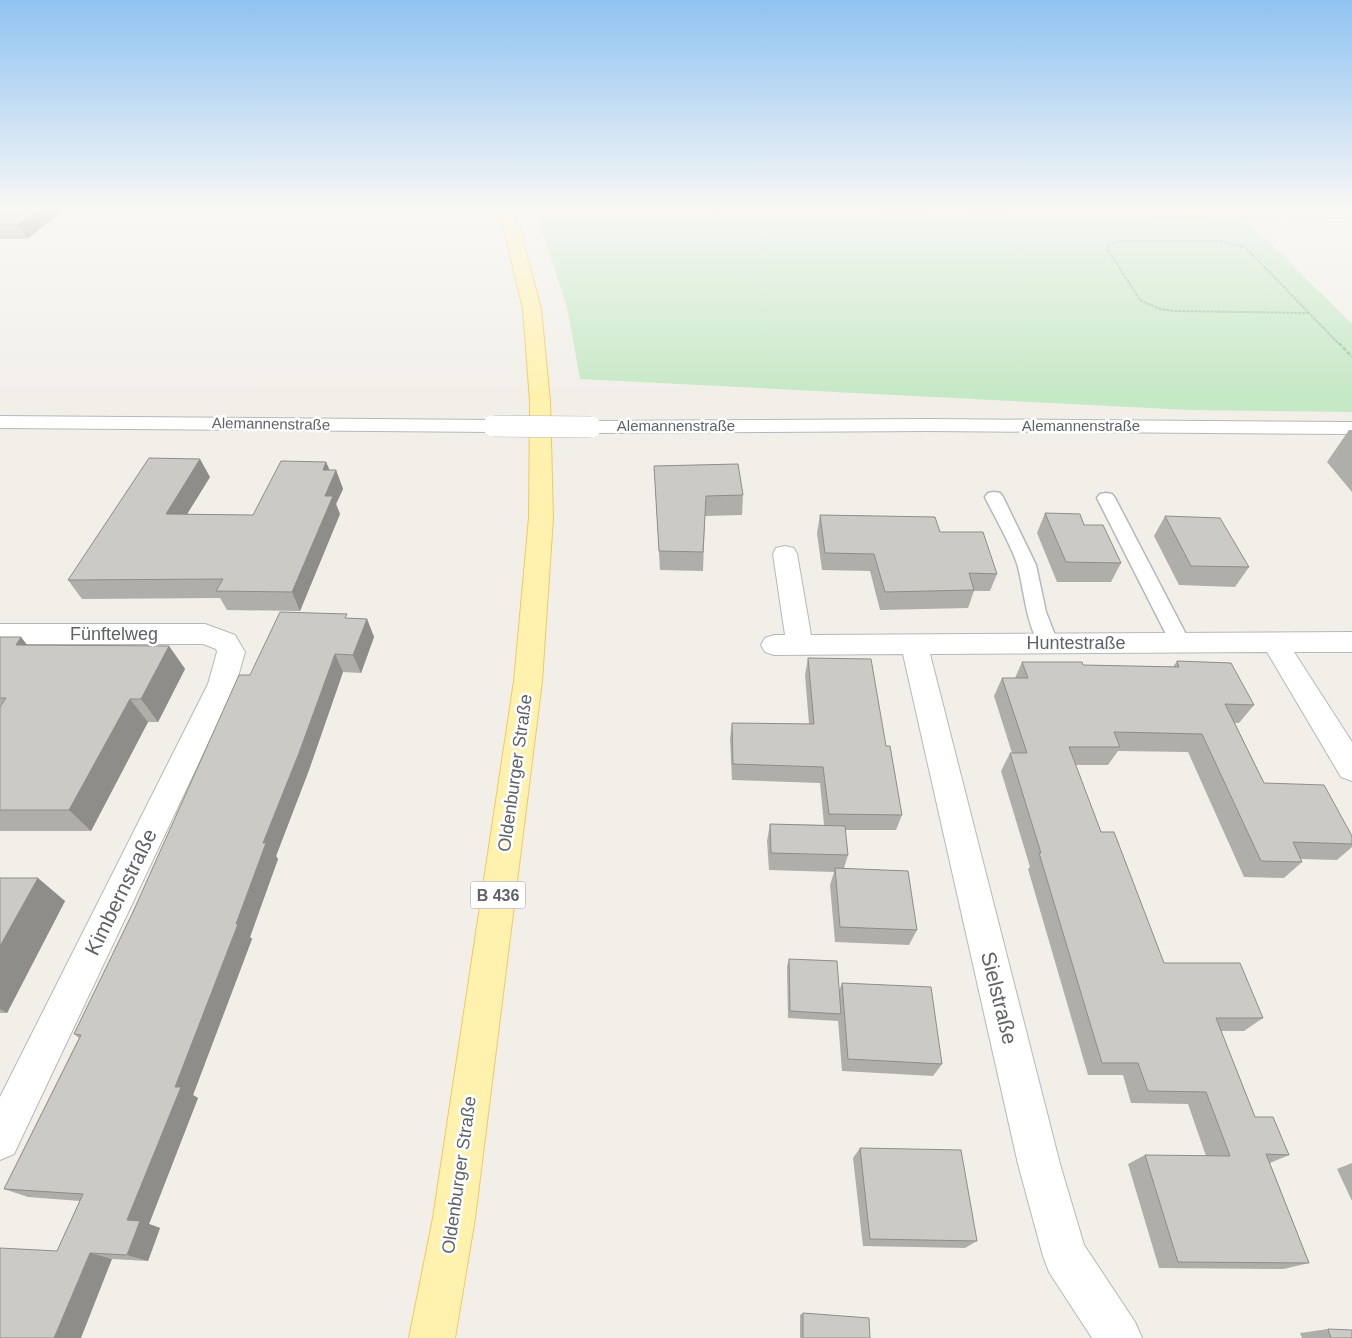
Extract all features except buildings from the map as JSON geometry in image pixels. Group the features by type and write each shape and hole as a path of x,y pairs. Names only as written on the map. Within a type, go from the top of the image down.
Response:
{"main road":[{"name":"Oldenburger Straße","path":"432,1338 454,1218 528,680 541,518 540,401 532,309 522,271"}],"street":[{"name":"Alemannenstraße","path":"0,422 591,427 938,425 1352,428"},
{"path":"785,554 800,646"},
{"name":"Fünftelweg","path":"0,634 205,634 226,642"},
{"name":"Kimbernstraße","path":"0,1140 222,684 231,652 226,642"},
{"path":"1274,642 1352,768"},
{"name":"Huntestraße","path":"774,646 1352,642"},
{"name":"Sielstraße","path":"914,644 1037,1155 1065,1256 1119,1338"}],"lane":[{"path":"994,497 1026,565 1036,612 1048,643"},
{"path":"1106,498 1180,642"}],"path":[{"path":"1122,271 1140,300 1147,305 1175,311 1310,313"},
{"path":"1270,271 1352,357"}],"green space":[{"path":"555,271 1299,271 1352,324 1352,412 1190,410 580,379 567,307"}]}
